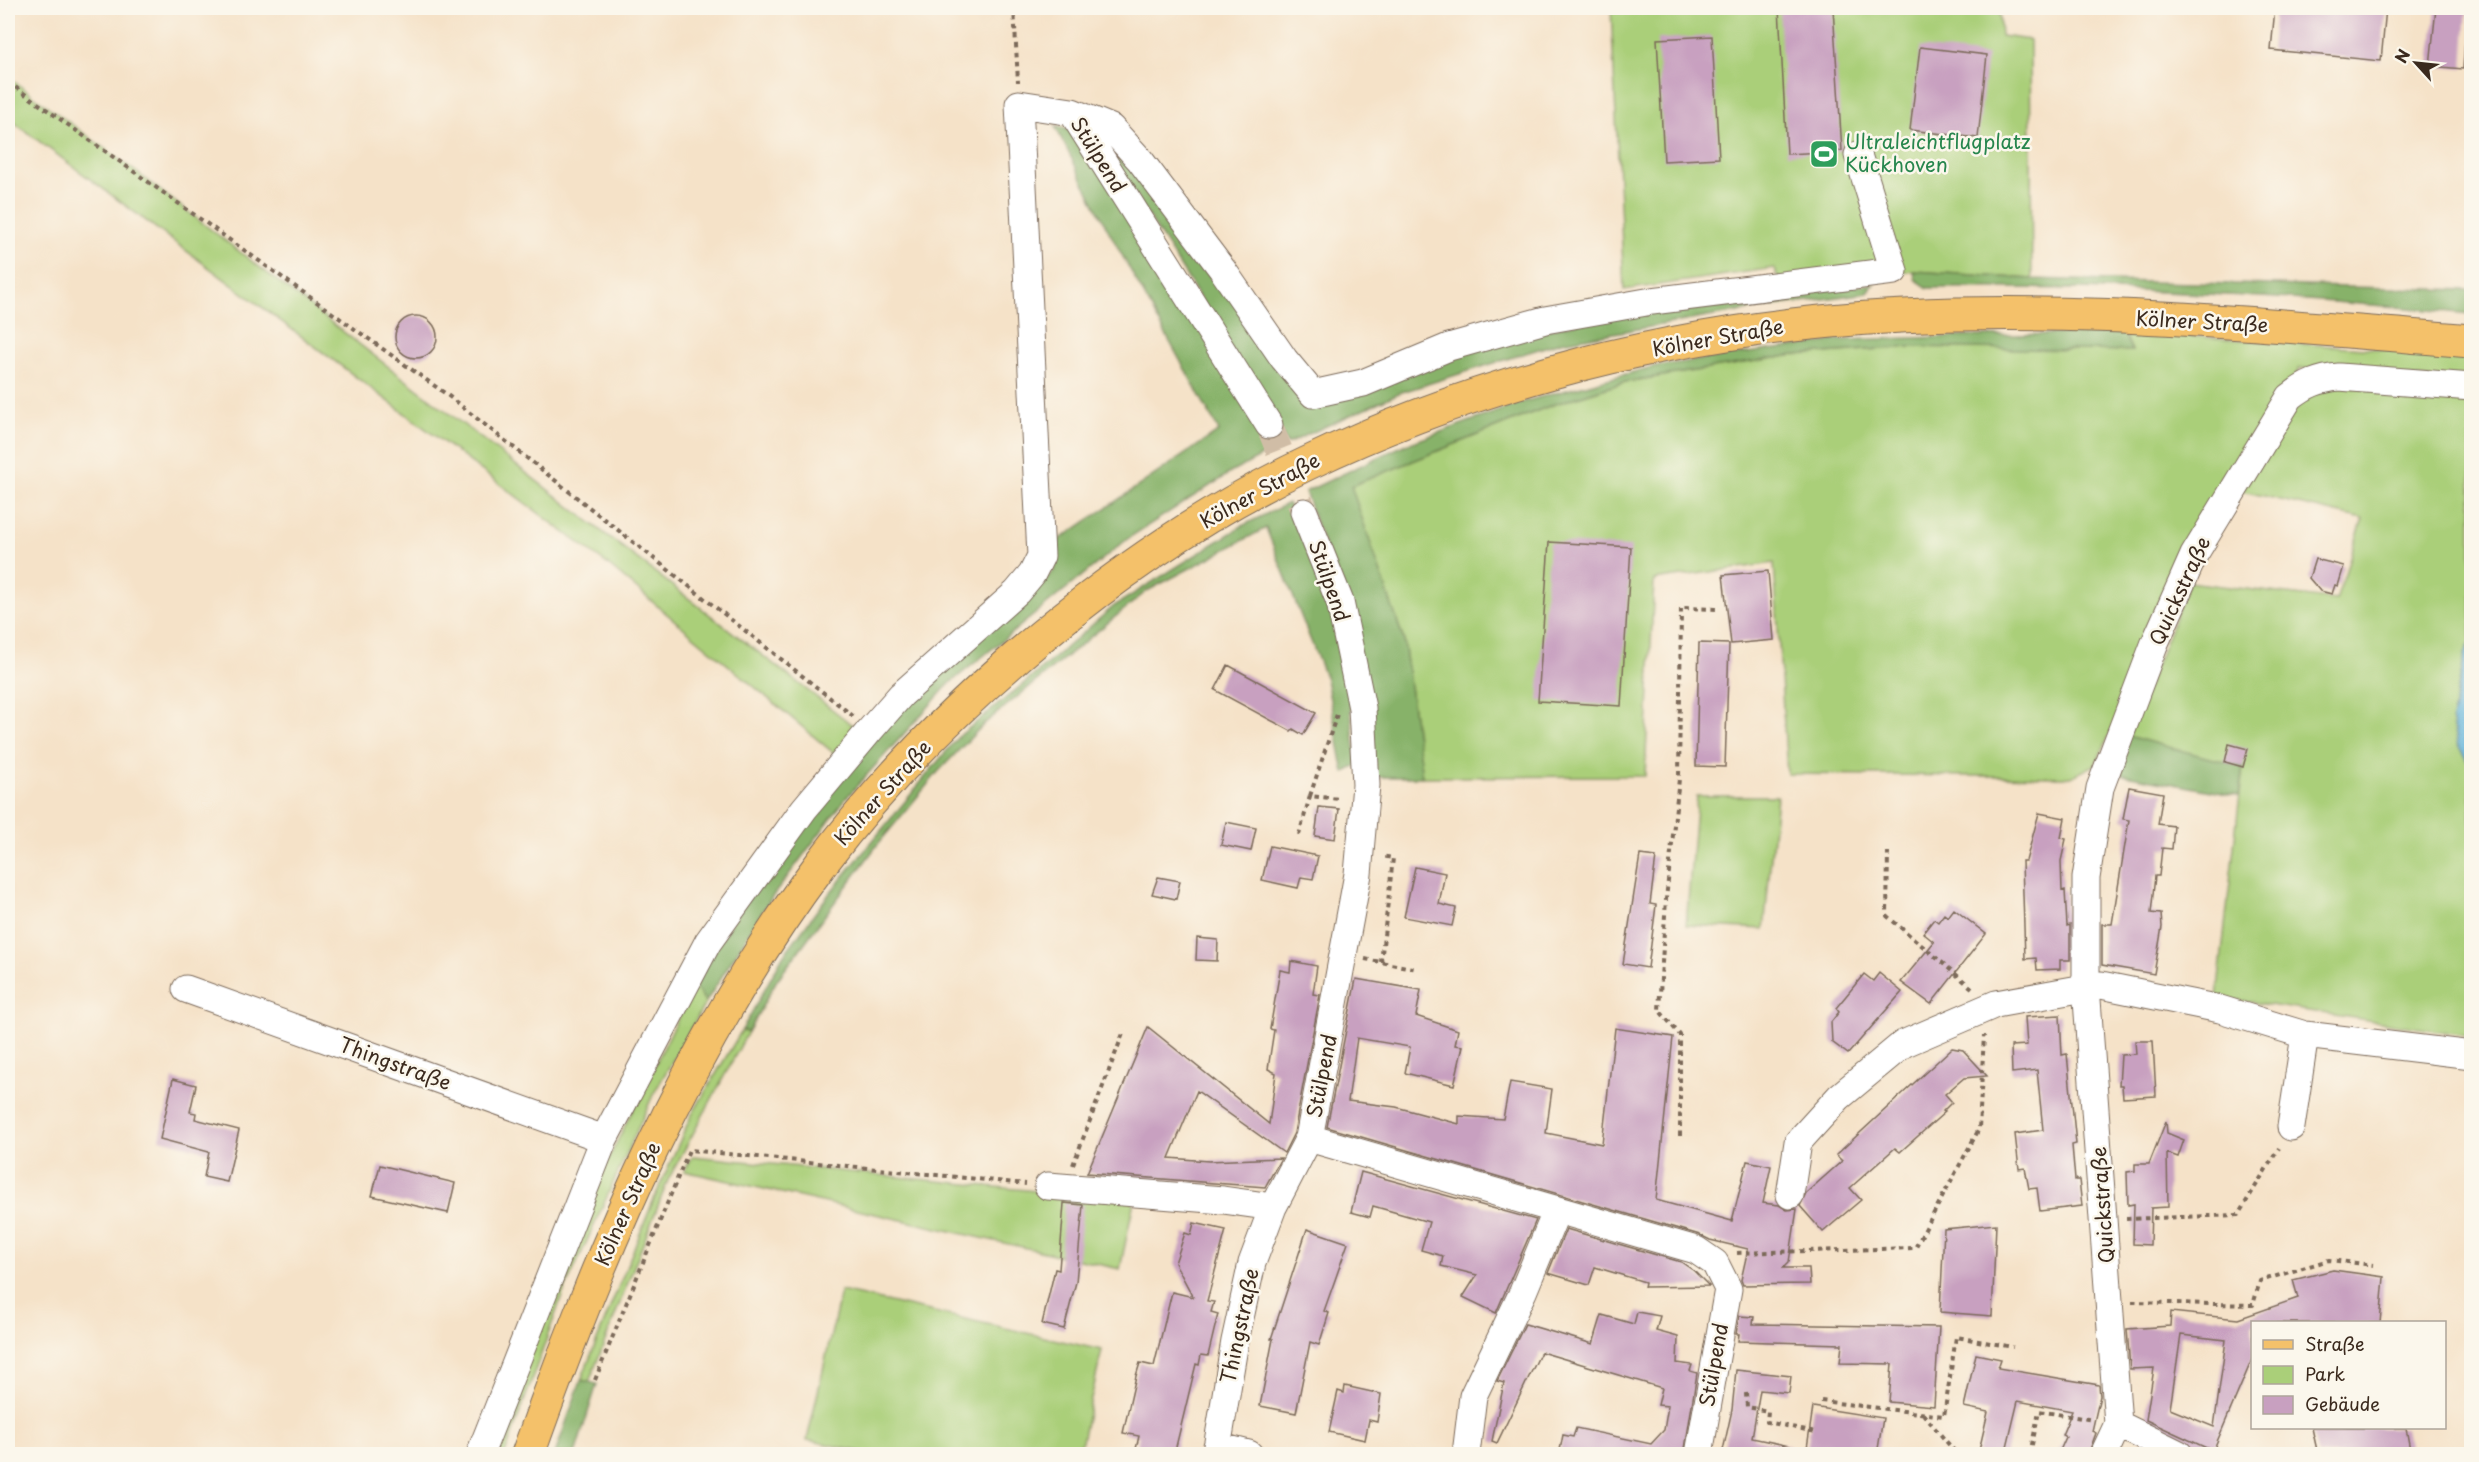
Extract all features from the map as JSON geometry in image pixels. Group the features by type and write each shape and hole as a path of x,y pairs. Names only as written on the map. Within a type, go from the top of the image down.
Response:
{"main road":[{"name":"Kölner Straße","path":"528,1455 591,1288 676,1099 750,969 821,863 911,758 1011,662 1120,577 1235,502 1306,464 1383,430 1492,390 1622,356 1747,331 1904,316 2058,315 2188,319 2472,341"}],"street":[{"name":"Stülpend","path":"1019,104 1072,112 1269,425"},
{"path":"480,1455 604,1139 708,942 804,809 870,729 901,695 1017,592 1032,574 1041,556 1019,104"},
{"path":"1072,112 1111,128 1140,160 1222,269 1284,359 1313,394 1363,383 1449,348 1545,320 1652,301 1894,271 1858,155"},
{"name":"Quickstraße","path":"2118,1424 2105,1220 2086,986 2086,878 2100,788 2154,645 2184,575 2223,503 2280,411 2296,391 2320,379 2339,377 2472,387"},
{"name":"Stülpend","path":"1304,512 1340,602 1362,708 1366,794 1360,853 1344,955 1310,1138 1696,1250 1715,1263 1728,1289 1699,1455"},
{"path":"1790,1195 1798,1142 1839,1097 1903,1044 1985,1008 2086,986 2101,985 2220,1009 2305,1035 2472,1055"},
{"name":"Thingstraße","path":"186,989 604,1139"},
{"path":"2291,1126 2305,1035"},
{"name":"Thingstraße","path":"1249,1455 1217,1450 1235,1341 1252,1263 1273,1207 1310,1138"},
{"path":"1056,1187 1223,1200 1273,1207"},
{"path":"1466,1455 1473,1396 1523,1292 1557,1210"},
{"path":"2104,1455 2118,1424 2179,1455"}],"path":[{"path":"1014,8 1019,104"},
{"path":"8,82 446,394 870,729"},
{"path":"1680,1136 1680,1035 1659,1010 1666,899 1678,779 1681,609 1718,609"},
{"path":"1299,835 1338,709"},
{"path":"1310,796 1366,794"},
{"path":"1715,1263 1731,1254 1915,1248 1979,1129 1985,1008 1983,997 1887,916 1888,852"},
{"path":"1360,853 1393,858 1381,962"},
{"path":"1344,955 1417,969"},
{"path":"595,1380 689,1150 1056,1187 1124,1031"},
{"path":"2105,1220 2238,1215 2291,1126"},
{"path":"2110,1302 2253,1305 2260,1281 2329,1260 2373,1265"},
{"path":"1821,1401 1944,1416 1956,1337 2013,1347"},
{"path":"1746,1393 1747,1407 1768,1411 1767,1422 1816,1432"},
{"path":"2030,1455 2039,1411 2118,1424"},
{"path":"1923,1413 1957,1455"}],"green space":[{"name":"Ultraleichtflugplatz Kückhoven","path":"1611,8 1999,8 2001,36 2030,40 2032,279 1915,271 1781,285 1774,268 1624,290"},
{"path":"8,77 139,174 859,730 836,755 607,564 8,118"},
{"path":"1055,126 1076,132 1277,448 1230,473 1130,537 950,683 846,798 767,904 706,1002 694,986 734,918 890,715 1054,571 1053,544 1219,431 1106,226"},
{"path":"1107,131 1314,407 1482,345 1607,316 1874,284 1867,293 1773,306 1561,342 1399,393 1287,444 1192,285 1102,143"},
{"path":"1914,271 2032,279 2471,290 2471,314 2336,302 2200,294 2064,289 1928,288 1915,279"},
{"path":"2123,332 2471,355 2471,382 2300,368 2257,432 2095,765 2071,777 1787,774 1774,563 1654,580 1645,776 1422,777 1404,641 1350,486 1552,405 1625,382 1794,355 1910,347 2132,350"},
{"path":"2123,332 2132,351 1910,347 1794,355 1625,382 1552,405 1351,486 1404,641 1422,777 1375,777 1348,611 1305,492 1402,446 1526,401 1656,366 1840,340"},
{"path":"2334,384 2471,395 2471,1036 2217,997 2243,767 2128,737 2189,582 2336,600 2363,519 2242,491 2293,403"},
{"path":"1288,503 1342,633 1357,765 1344,773 1326,679 1266,528 1147,591 984,724 938,772 878,844 777,980 748,1032 742,1030 783,956 829,894 958,737 1114,606 1242,526"},
{"path":"2128,736 2243,767 2239,796 2114,773"},
{"path":"1697,796 1777,796 1764,929 1686,925"},
{"path":"694,986 706,1002 653,1095 562,1296 505,1454 487,1454 565,1247"},
{"path":"742,1030 748,1032 668,1180 589,1382 581,1380 651,1206 691,1116"},
{"path":"693,1156 1134,1201 1120,1269 684,1171"},
{"path":"841,1291 1102,1350 1079,1454 871,1454 807,1440"},
{"path":"581,1380 597,1384 575,1454 555,1454"}],"water":[{"path":"2471,641 2471,768 2457,743 2451,720 2466,651"}],"building":[{"path":"1779,8 1833,8 1842,151 1787,154"},
{"path":"2275,8 2386,8 2381,61 2271,50"},
{"path":"2436,8 2467,8 2463,69 2430,66"},
{"path":"1712,36 1719,158 1664,161 1657,39"},
{"path":"1920,47 1987,55 1978,138 1910,130"},
{"path":"416,316 424,317 431,322 436,329 436,345 431,352 424,357 416,358 408,357 401,352 396,345 395,337 396,329 401,322 408,317"},
{"path":"1549,542 1631,547 1621,706 1538,701"},
{"path":"2315,559 2344,566 2338,586 2335,585 2332,594 2320,591 2309,578"},
{"path":"1768,571 1774,640 1731,644 1723,575"},
{"path":"1699,643 1729,644 1725,767 1696,766"},
{"path":"1228,665 1316,713 1303,735 1293,729 1291,731 1215,690"},
{"path":"2229,744 2248,749 2243,767 2225,762"},
{"path":"2129,787 2163,793 2158,824 2174,826 2172,849 2162,848 2159,876 2155,876 2151,913 2161,914 2162,927 2154,974 2102,965 2102,924 2112,924 2129,820 2123,819"},
{"path":"1319,807 1339,809 1335,839 1315,836"},
{"path":"2039,813 2065,818 2061,838 2066,839 2061,861 2062,891 2065,890 2067,926 2070,925 2070,960 2060,960 2060,969 2037,970 2036,958 2025,959 2022,861 2026,861"},
{"path":"1226,822 1256,828 1251,851 1221,845"},
{"path":"1270,846 1318,856 1313,879 1301,877 1298,888 1262,880"},
{"path":"1640,855 1656,857 1650,904 1656,905 1648,968 1623,964"},
{"path":"1415,867 1445,873 1439,904 1456,908 1452,926 1404,917"},
{"path":"1158,877 1180,881 1176,899 1152,894"},
{"path":"1954,909 1986,934 1931,1004 1901,982 1934,942 1923,933 1934,919 1938,922 1944,914 1948,917"},
{"path":"1197,938 1218,940 1217,961 1196,960"},
{"path":"1291,961 1317,966 1313,994 1320,995 1294,1133 1284,1153 1197,1091 1169,1158 1209,1161 1281,1158 1265,1187 1087,1173 1148,1027 1269,1124 1276,1073 1268,1069 1274,1030 1270,1029 1280,970 1290,972"},
{"path":"1879,973 1902,992 1848,1054 1832,1042 1831,1022 1839,1012 1836,1008 1864,974 1873,981"},
{"path":"1356,979 1421,990 1416,1016 1458,1030 1455,1045 1463,1046 1454,1085 1405,1073 1410,1047 1357,1038 1348,1101 1396,1107 1459,1124 1459,1116 1503,1119 1510,1082 1552,1089 1546,1133 1602,1144 1615,1028 1673,1037 1656,1200 1732,1221 1747,1161 1771,1166 1763,1203 1779,1205 1787,1210 1797,1209 1789,1262 1783,1268 1809,1268 1810,1284 1743,1285 1741,1280 1748,1249 1710,1240 1700,1235 1327,1127"},
{"path":"2060,1015 2062,1055 2067,1054 2076,1144 2072,1145 2075,1180 2079,1180 2082,1206 2040,1211 2037,1188 2029,1189 2025,1168 2019,1169 2015,1134 2043,1130 2037,1070 2012,1073 2011,1046 2027,1045 2025,1017"},
{"path":"2135,1041 2153,1041 2156,1096 2123,1098 2122,1085 2119,1085 2121,1055 2136,1054"},
{"path":"1952,1048 1963,1050 1987,1076 1964,1078 1945,1094 1952,1102 1943,1111 1945,1112 1900,1152 1895,1148 1850,1188 1861,1200 1823,1232 1800,1206 1806,1193 1842,1161 1836,1155"},
{"path":"173,1079 196,1085 190,1112 196,1113 195,1119 239,1130 227,1182 204,1177 209,1152 160,1139"},
{"path":"2166,1121 2167,1133 2184,1140 2178,1157 2167,1153 2168,1207 2151,1208 2150,1245 2133,1244 2134,1204 2128,1205 2127,1172 2135,1171 2135,1164 2149,1164"},
{"path":"380,1165 455,1183 448,1213 372,1196"},
{"path":"1361,1172 1536,1220 1496,1313 1463,1297 1477,1275 1441,1266 1443,1256 1421,1250 1429,1222 1373,1206 1370,1217 1351,1212"},
{"path":"1064,1203 1083,1205 1076,1282 1064,1329 1042,1324 1055,1269 1059,1270"},
{"path":"1194,1223 1226,1230 1207,1301 1214,1302 1211,1312 1218,1314 1208,1356 1201,1355 1199,1365 1196,1364 1174,1455 1139,1455 1140,1450 1136,1449 1139,1436 1123,1433 1136,1376 1140,1363 1154,1366 1172,1292 1193,1297 1175,1263 1185,1233 1191,1235"},
{"path":"1996,1224 1992,1316 1940,1312 1944,1229"},
{"path":"1307,1229 1348,1243 1324,1311 1329,1313 1319,1345 1310,1342 1296,1413 1260,1406 1273,1339 1271,1339"},
{"path":"1566,1229 1681,1262 1709,1286 1644,1287 1645,1282 1595,1267 1589,1285 1548,1273"},
{"path":"2333,1270 2384,1277 2380,1321 2251,1321 2251,1362 2213,1451 2146,1420 2154,1368 2130,1369 2127,1329 2170,1326 2171,1312 2238,1319 2298,1298 2293,1280","holes":["2181,1335 2226,1340 2214,1427 2170,1409"]},
{"path":"1637,1312 1660,1316 1656,1331 1678,1337 1677,1363 1692,1365 1690,1371 1697,1373 1684,1455 1559,1455 1563,1435 1573,1437 1576,1428 1651,1444 1664,1430 1668,1406 1658,1405 1662,1388 1541,1352 1497,1443 1492,1441 1504,1383 1497,1381 1525,1324 1593,1344 1602,1315 1634,1324"},
{"path":"1739,1316 1754,1317 1753,1324 1939,1327 1934,1406 1889,1402 1892,1364 1840,1363 1842,1344 1738,1341 1739,1334 1736,1334"},
{"path":"1976,1354 2001,1359 1998,1368 2099,1385 2100,1396 2092,1431 2096,1433 2088,1455 2058,1455 2066,1437 2062,1435 2072,1411 2018,1401 2005,1455 1978,1455 1988,1412 1964,1407"},
{"path":"1736,1370 1791,1376 1789,1393 1760,1390 1752,1438 1790,1446 1790,1455 1722,1455 1732,1410"},
{"path":"1345,1386 1381,1394 1377,1422 1369,1420 1365,1440 1329,1432 1338,1391 1344,1393"},
{"path":"1813,1407 1883,1418 1877,1455 1806,1455"},
{"path":"2312,1429 2406,1429 2411,1455 2318,1455"}],"tunnel":[{"path":"1269,425 1304,512"}],"place":[{"name":"Ultraleichtflugplatz Kückhoven","path":"1824,154"}]}
